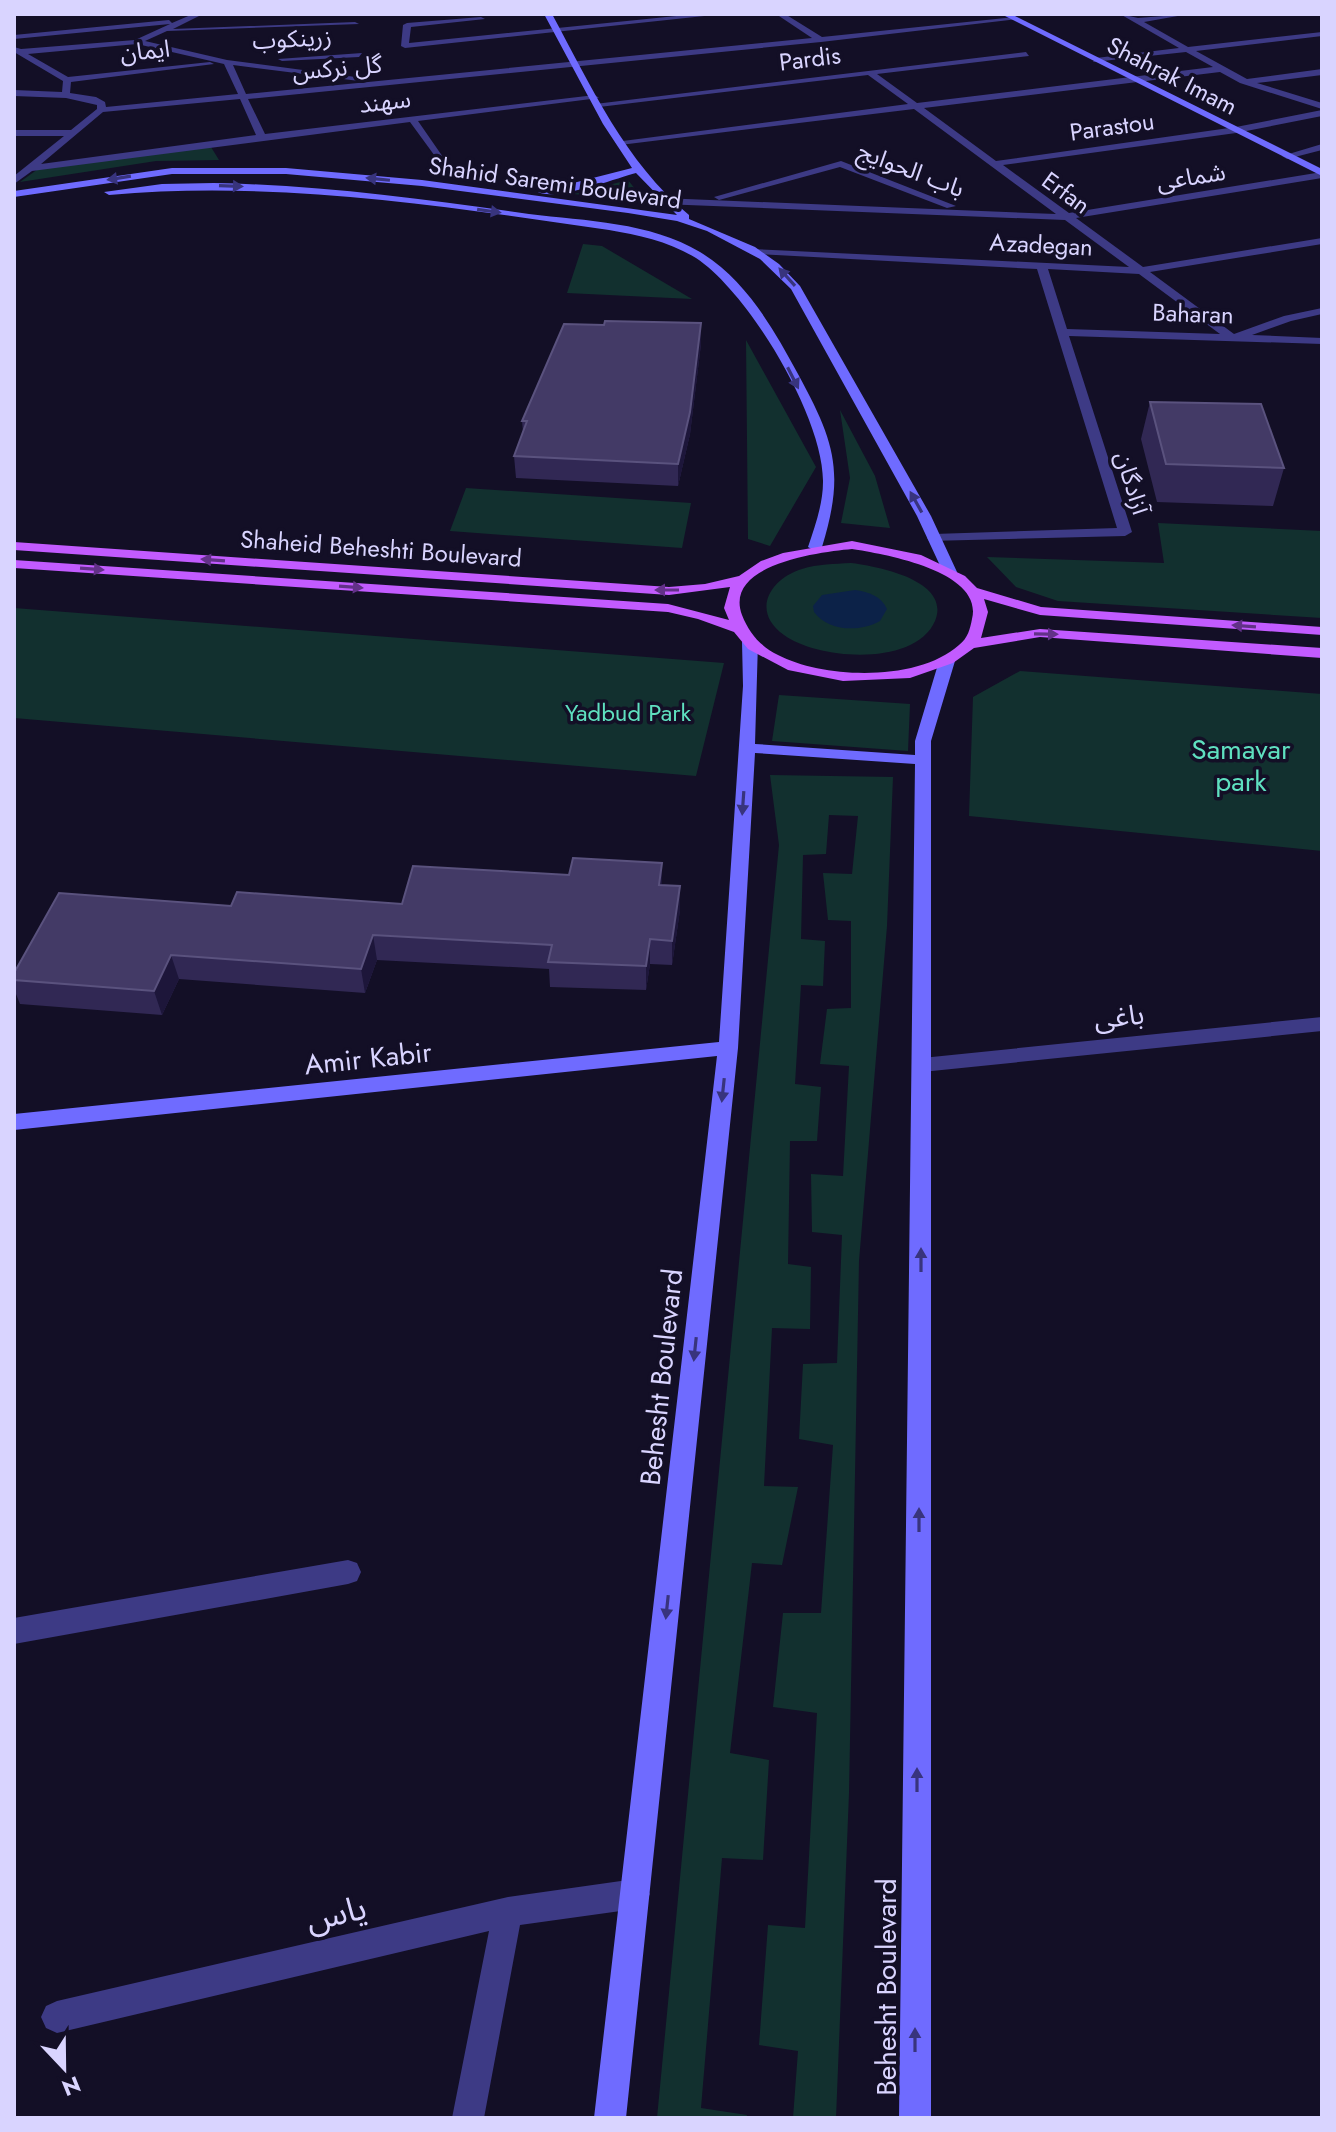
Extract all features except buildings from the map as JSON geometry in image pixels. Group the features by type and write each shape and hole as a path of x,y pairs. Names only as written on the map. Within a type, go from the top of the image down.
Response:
{"main road":[{"path":"548,14 636,170 662,201 692,223"},
{"name":"Shahrak Imam","path":"1005,14 1322,174"},
{"name":"Shahid Saremi Boulevard","path":"14,194 148,174 223,169 313,173 512,195 692,223 756,251 784,272 796,288 950,572"},
{"path":"512,195 572,188 636,170"},
{"path":"99,194 202,186 303,190 467,207 624,230 685,248 723,274 754,310 793,378 824,445 830,476 829,501 815,547"},
{"path":"54,201 77,197"},
{"name":"Shaheid Beheshti Boulevard","path":"14,546 669,591 705,588 744,579 762,565 786,554 815,547 852,545 888,549 922,558 950,572 970,590"},
{"name":"Shaheid Beheshti Boulevard","path":"14,564 668,608 702,615 745,636 770,656 796,667 859,678 892,677 947,661"},
{"path":"744,579 734,595 732,612 745,636"},
{"path":"970,590 1040,611 1322,631"},
{"path":"947,661 969,644 981,620 979,605 970,590"},
{"path":"969,644 1040,633 1322,653"},
{"name":"Behesht Boulevard","path":"610,2118 728,1048 752,668 745,636"},
{"name":"Behesht Boulevard","path":"915,2118 923,741 947,661"},
{"path":"747,748 923,760"},
{"name":"Amir Kabir","path":"14,1122 728,1048"}],"street":[{"path":"137,42 199,14"},
{"path":"481,19 407,25 405,46 719,14"},
{"path":"780,14 821,40"},
{"path":"1124,14 1243,81 1322,106"},
{"path":"1136,21 1185,14"},
{"name":"گل نرکس","path":"101,110 399,83 1015,19"},
{"path":"14,37 186,20"},
{"path":"161,31 355,24"},
{"path":"1096,60 1322,34"},
{"path":"18,54 137,42 227,62 399,83"},
{"path":"18,54 67,80 66,95"},
{"name":"Pardis","path":"597,101 1026,54"},
{"name":"زرینکوب","path":"227,62 359,55"},
{"path":"227,62 246,97 262,137"},
{"name":"ایمان","path":"67,80 227,62"},
{"path":"620,142 1221,69"},
{"name":"Erfan","path":"869,72 1233,338"},
{"path":"1243,81 1322,72"},
{"path":"45,79 54,73"},
{"path":"26,93 35,86"},
{"path":"14,93 66,95 93,99 102,104 101,110 16,181"},
{"name":"سهند","path":"32,168 412,119 597,101"},
{"name":"Parastou","path":"993,164 1236,130 1322,113"},
{"path":"412,119 440,160"},
{"path":"14,133 74,133"},
{"path":"1287,156 1322,147"},
{"name":"باب الحوایج","path":"700,203 841,164 969,213"},
{"name":"شماعی","path":"1065,217 1322,174"},
{"name":"باب الحوایج","path":"662,201 1065,217"},
{"name":"Azadegan","path":"756,251 1138,271 1322,241"},
{"name":"آزادگان","path":"934,538 1125,532 1041,265"},
{"path":"1233,338 1288,318 1322,311"},
{"name":"Baharan","path":"1062,332 1322,341"},
{"name":"باغی","path":"922,1065 1322,1024"},
{"path":"14,1631 348,1572"},
{"name":"یاس","path":"57,2017 508,1912 635,1894"},
{"path":"468,2118 508,1912"}],"green space":[{"path":"211,147 219,160 156,161 20,182 38,169"},
{"path":"628,180 647,204 574,194"},
{"path":"583,244 602,246 692,299 567,293"},
{"path":"746,340 816,467 770,546 748,539"},
{"path":"840,410 875,476 890,528 841,523 850,478"},
{"path":"466,488 691,503 682,548 450,531"},
{"path":"1158,523 1322,531 1322,618 1058,601 1016,587 987,557 1164,563"},
{"path":"851,563 909,578 933,595 937,607 935,621 924,636 908,646 887,652 841,654 799,643 774,626 766,607 773,588 781,580 808,567"},
{"name":"Yadbud Park","path":"14,608 724,663 696,776 14,718"},
{"name":"Samavar park","path":"1020,671 1322,694 1322,851 969,816 973,697"},
{"path":"779,695 910,704 908,751 772,741"},
{"path":"770,775 893,777 887,926 859,1261 849,1793 836,2118 793,2118 798,2051 759,2045 768,1925 805,1928 817,1713 773,1707 783,1613 821,1613 833,1445 799,1439 803,1364 837,1363 842,1235 812,1232 811,1174 843,1176 849,1066 820,1064 827,1009 851,1008 851,921 828,920 823,873 852,874 858,816 829,815 826,854 803,855 801,939 825,941 823,986 801,985 795,1084 821,1087 817,1141 790,1141 788,1264 811,1267 810,1329 772,1328 764,1486 798,1487 782,1565 752,1563 730,1753 769,1760 763,1860 722,1858 701,2108 747,2115 746,2118 657,2118 779,845"}],"water":[{"path":"855,590 874,595 881,601 887,609 880,621 863,627 836,627 820,619 814,612 813,606 822,595"}]}
